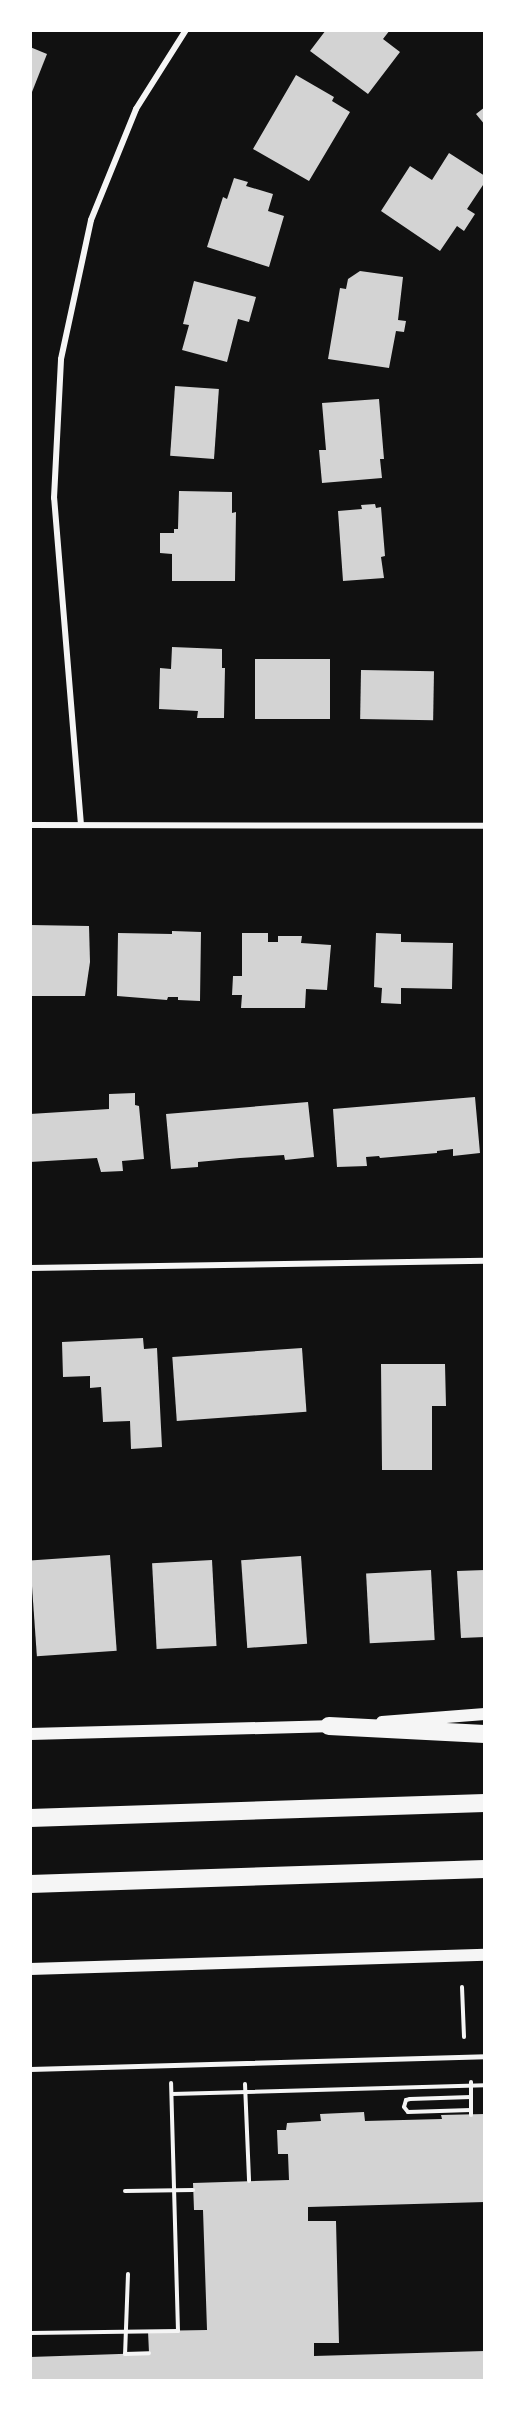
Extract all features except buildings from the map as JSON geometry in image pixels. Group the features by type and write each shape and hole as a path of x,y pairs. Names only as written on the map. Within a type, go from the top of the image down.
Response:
{"highway":[{"path":"329,1726 485,1734"},
{"path":"30,1818 485,1803"},
{"path":"30,1884 485,1869"}],"main road":[{"path":"30,1734 329,1726 485,1714"},
{"path":"30,1969 485,1955"}],"street":[{"path":"81,825 54,498 61,359 91,220 136,109 186,30"},
{"path":"30,825 485,826"},
{"path":"30,1268 485,1261"}],"lane":[{"path":"30,2070 485,2056"}],"path":[{"path":"462,1987 463,2028"},
{"path":"471,2084 471,2097 471,2112 408,2112 404,2107 406,2100 410,2099 471,2097"},
{"path":"30,2333 178,2331 172,2094 485,2085"},
{"path":"245,2092 249,2181"},
{"path":"125,2191 193,2190"},
{"path":"129,2274 124,2332 125,2354 149,2353"}]}
